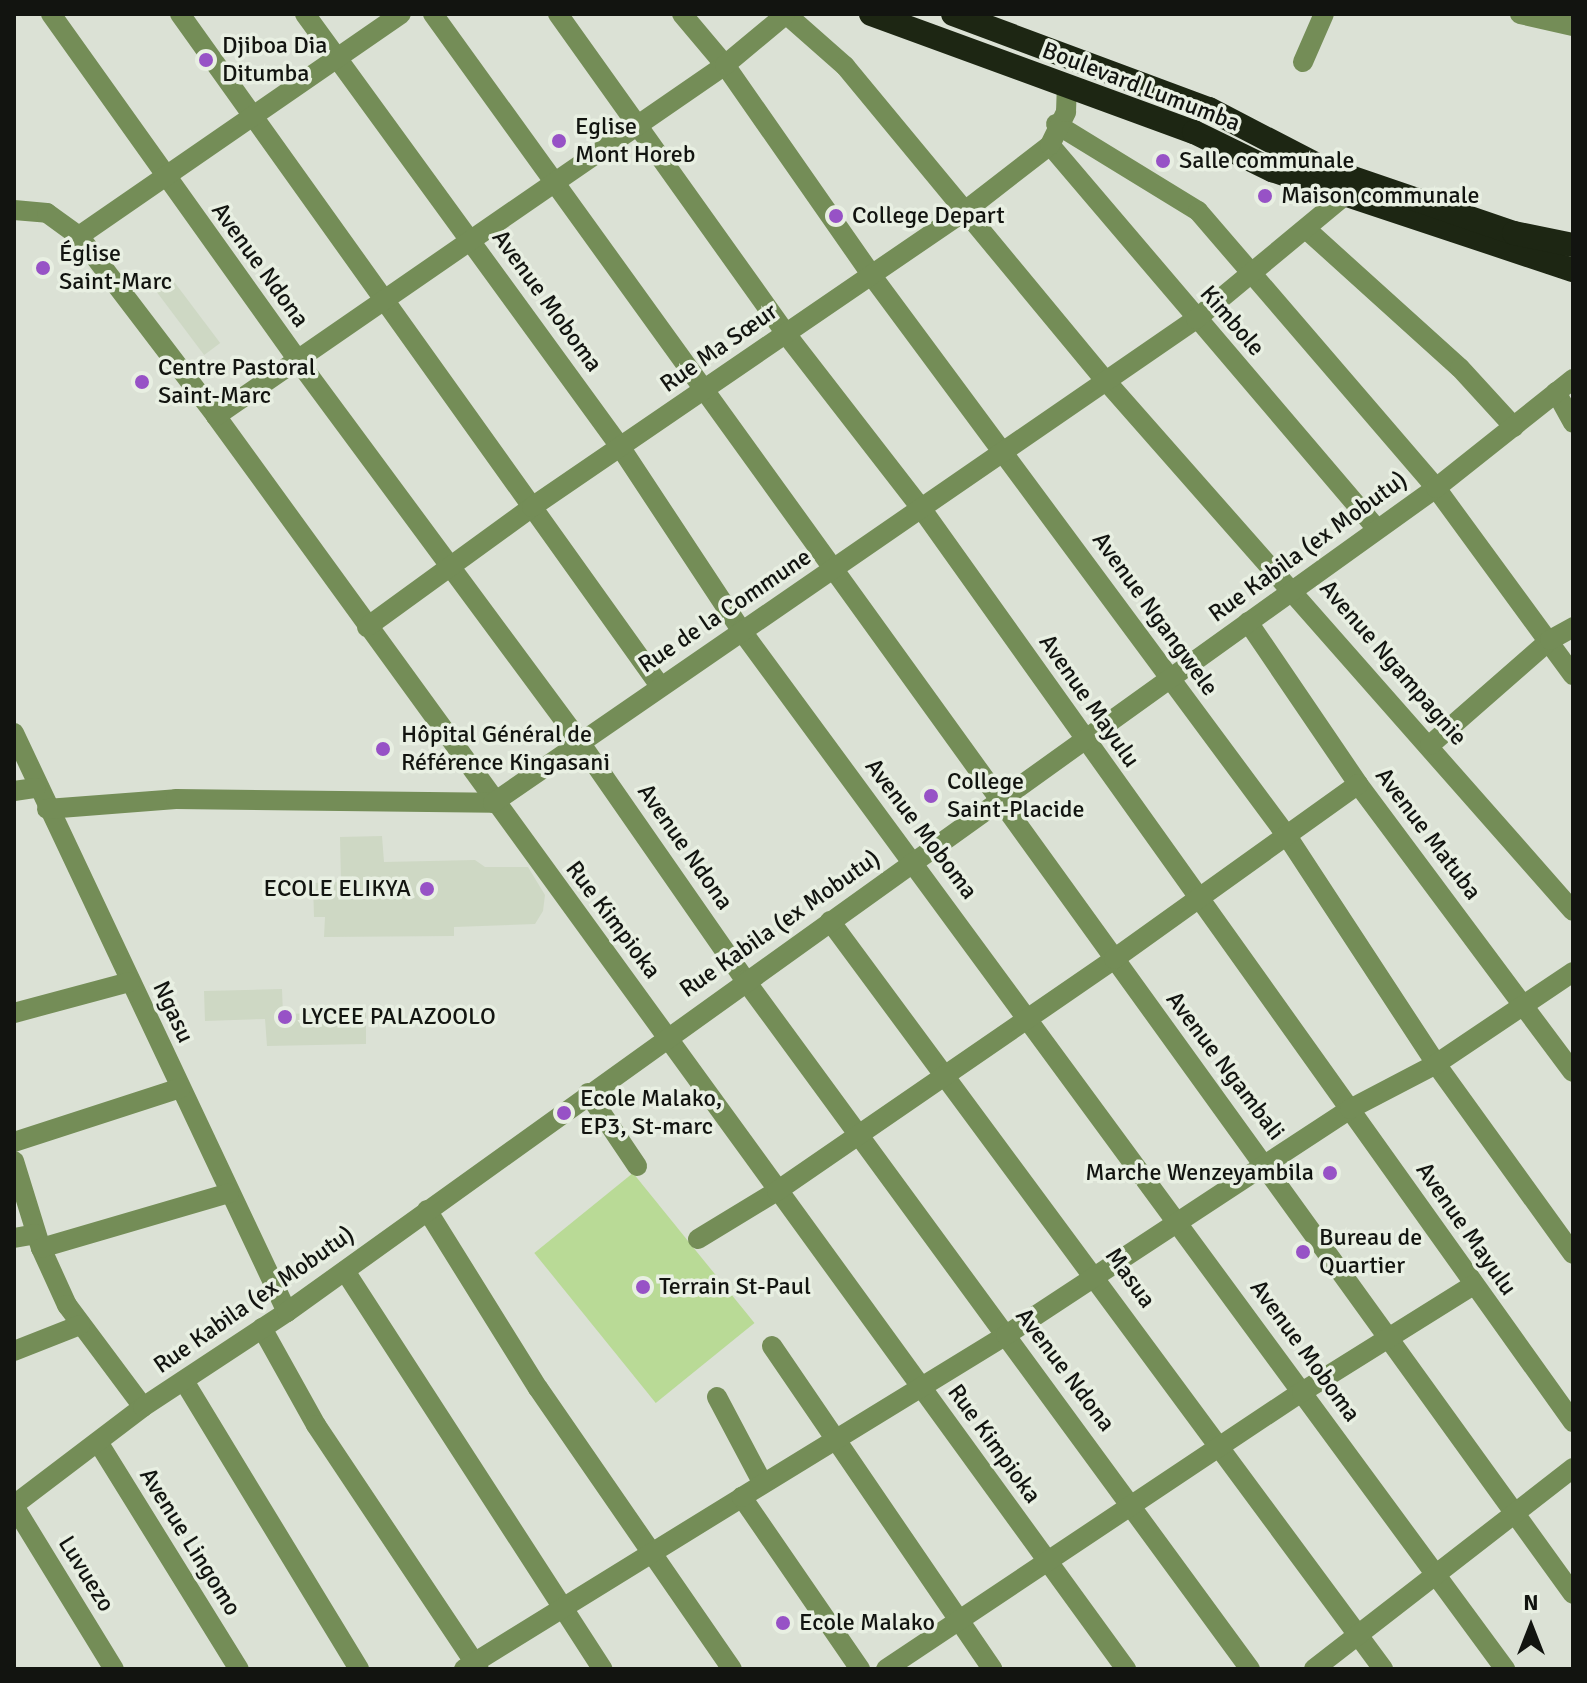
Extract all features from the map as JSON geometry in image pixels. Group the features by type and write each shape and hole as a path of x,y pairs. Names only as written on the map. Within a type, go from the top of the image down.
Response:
{"highway":[{"name":"Boulevard Lumumba","path":"871,14 1057,85 1194,132 1272,170 1348,186 1514,233 1573,245"},
{"name":"Boulevard Lumumba","path":"953,14 1209,109 1245,132 1348,186 1573,270"},
{"path":"1055,50 1057,85"}],"street":[{"name":"Avenue Ndona","path":"51,14 165,178 579,741 745,980 860,1131 1250,1669"},
{"path":"180,14 381,300 660,686"},
{"name":"Avenue Moboma","path":"305,14 621,448 741,630 1178,1218 1505,1669"},
{"path":"79,236 401,14"},
{"name":"Avenue Ngambali","path":"433,14 831,571 1265,1163 1573,1594"},
{"name":"Avenue Mayulu","path":"558,14 786,334 921,508 1573,1422"},
{"name":"Avenue Ngangwele","path":"682,14 725,65 872,276 1004,448 1168,679 1287,836 1436,1064 1573,1254"},
{"path":"1303,62 1324,14"},
{"path":"1520,14 1573,26"},
{"path":"216,416 725,65 786,15"},
{"name":"Avenue Ngampagnie","path":"786,15 845,66 1106,381 1294,589 1573,911"},
{"path":"1050,145 1056,124 1066,112 1057,85"},
{"path":"1056,124 1198,211 1250,276 1436,488 1573,675"},
{"name":"Rue Ma Sœur","path":"367,627 532,507 965,211 1050,145"},
{"name":"Kimbole","path":"1050,145 1377,529"},
{"name":"Rue de la Commune","path":"493,803 1004,448 1196,319 1306,229 1348,186"},
{"name":"Rue Kimpioka","path":"14,210 47,213 79,236 216,416 493,803 667,1036 1126,1669"},
{"path":"1306,229 1460,368 1514,427"},
{"name":"Rue Kabila (ex Mobutu)","path":"14,1506 143,1407 345,1271 745,980 1436,488 1573,379"},
{"path":"1556,392 1573,423"},
{"name":"Avenue Matuba","path":"1248,622 1358,784 1573,1072"},
{"path":"1430,745 1550,640 1573,627"},
{"name":"Ngasu","path":"14,733 36,788 287,1312"},
{"path":"698,1239 777,1191 1027,1014 1114,959 1358,784"},
{"path":"14,791 36,788"},
{"path":"47,809 176,799 493,803"},
{"name":"Masua","path":"830,921 1097,1276 1383,1669"},
{"path":"262,1328 324,1437 473,1667 653,1551 1006,1335 1178,1218 1350,1109 1436,1064 1573,972"},
{"path":"14,1013 130,982"},
{"path":"14,1142 180,1088"},
{"path":"588,1093 637,1166"},
{"path":"14,1161 38,1241 80,1325 143,1407"},
{"path":"14,1238 38,1241 229,1193"},
{"path":"427,1210 538,1388 732,1669"},
{"path":"345,1271 602,1669"},
{"path":"886,1669 1049,1564 1302,1392 1473,1285"},
{"path":"14,1351 80,1325"},
{"path":"772,1346 834,1442 992,1669"},
{"path":"184,1381 359,1669"},
{"path":"717,1397 763,1484"},
{"name":"Avenue Lingomo","path":"98,1442 239,1669"},
{"path":"1314,1669 1573,1468"},
{"path":"742,1497 860,1669"},
{"name":"Luvuezo","path":"14,1506 114,1669"}],"shaded area":[{"path":"172,279 220,343 204,355 156,291"},
{"name":"ECOLE ELIKYA","path":"382,836 384,862 475,860 485,867 528,867 545,895 543,911 535,924 454,927 454,936 324,937 325,917 314,917 313,883 341,882 340,837"},
{"name":"LYCEE PALAZOOLO","path":"282,989 283,1014 366,1012 366,1044 267,1046 265,1019 205,1021 204,991"}],"green space":[{"name":"Terrain St-Paul","path":"633,1173 754,1323 656,1403 534,1253"}],"place":[{"name":"Djiboa Dia Ditumba","path":"206,60"},
{"name":"Eglise Mont Horeb","path":"559,141"},
{"name":"Salle communale","path":"1163,161"},
{"name":"Maison communale","path":"1265,196"},
{"name":"College Depart","path":"836,216"},
{"name":"Église Saint-Marc","path":"43,268"},
{"name":"Centre Pastoral Saint-Marc","path":"142,382"},
{"name":"Hôpital Général de Référence Kingasani","path":"383,749"},
{"name":"College Saint-Placide","path":"931,796"},
{"name":"ECOLE ELIKYA","path":"427,889"},
{"name":"LYCEE PALAZOOLO","path":"285,1017"},
{"name":"Ecole Malako, EP3, St-marc","path":"564,1113"},
{"name":"Marche Wenzeyambila","path":"1330,1173"},
{"name":"Bureau de Quartier","path":"1303,1252"},
{"name":"Terrain St-Paul","path":"643,1287"},
{"name":"Ecole Malako","path":"783,1623"}]}
